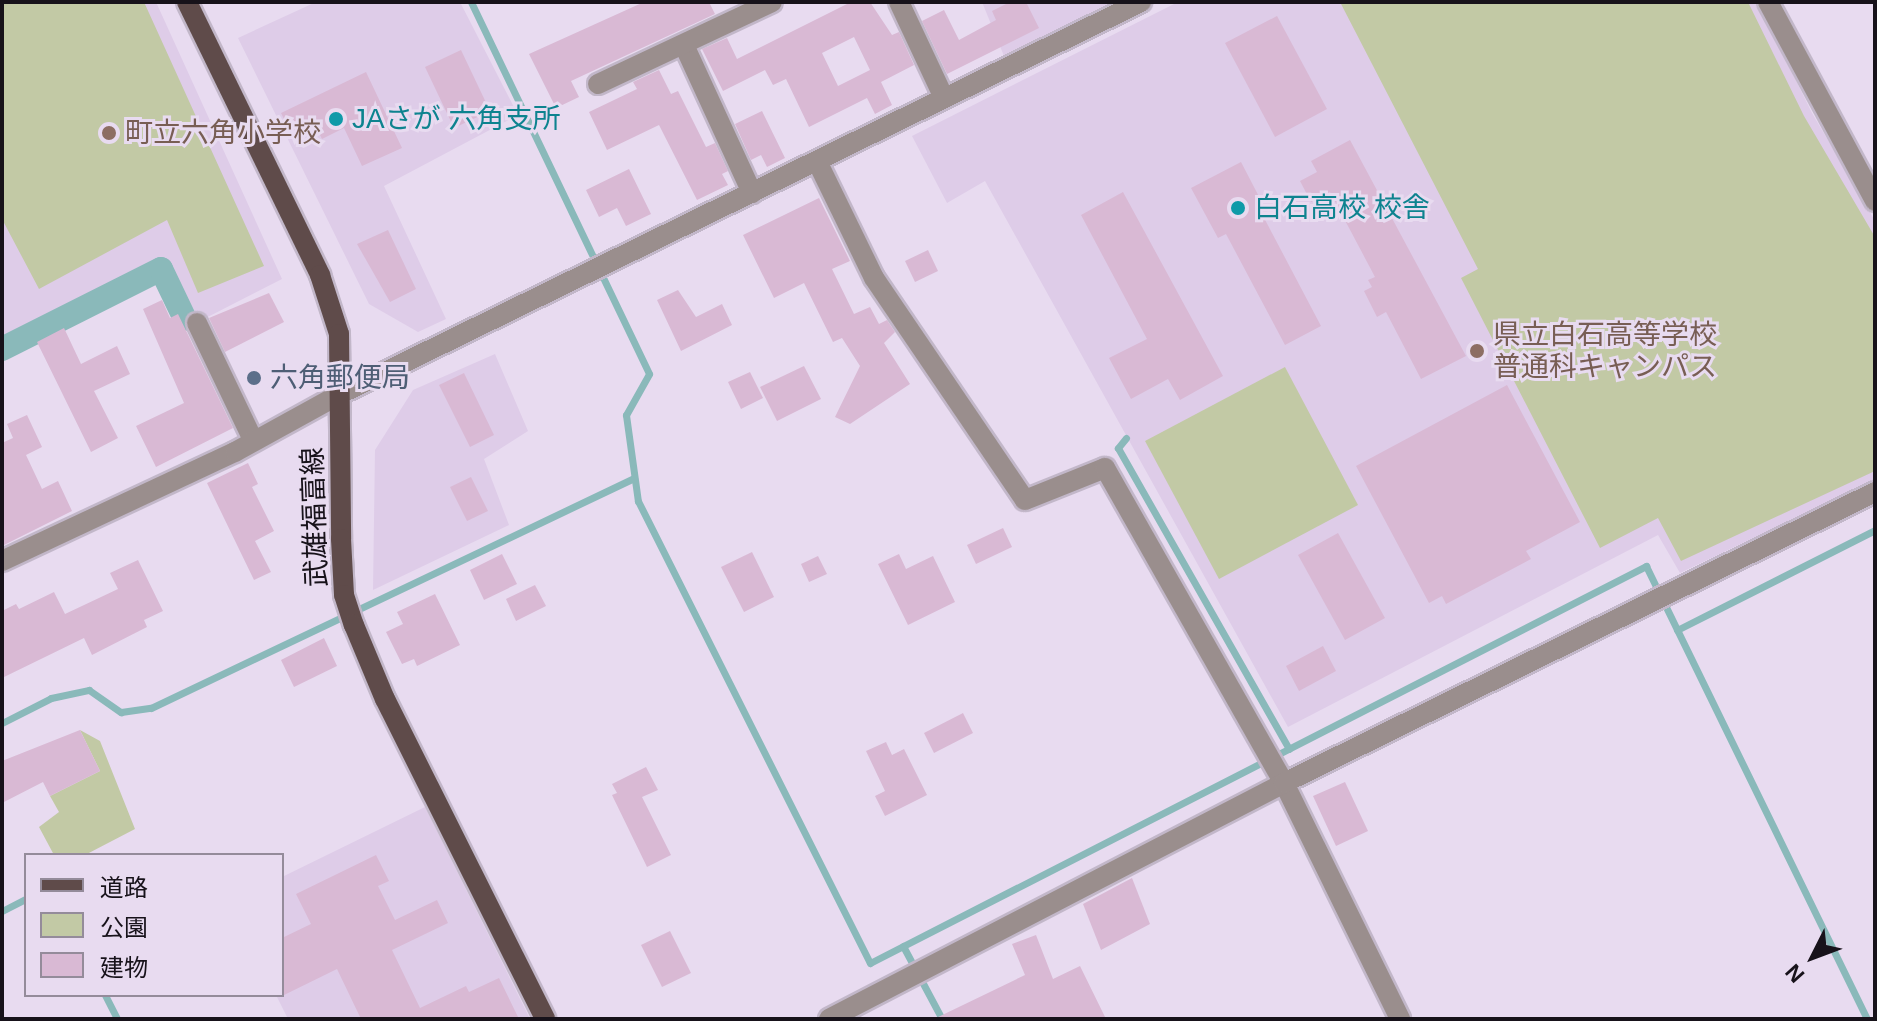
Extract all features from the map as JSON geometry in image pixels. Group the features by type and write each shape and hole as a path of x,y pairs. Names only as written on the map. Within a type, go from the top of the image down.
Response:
{"main road":[{"name":"武雄福富線","path":"187,2 320,275 339,334 344,595 354,625 385,699 545,1019"}],"street":[{"path":"598,84 772,2"},
{"path":"899,2 944,98"},
{"path":"2,561 235,452 340,394 1141,2"},
{"path":"1768,2 1875,201"},
{"path":"684,45 752,193"},
{"path":"817,161 874,278 1025,500 1105,468 1274,767 1400,1019"},
{"path":"197,323 253,440"},
{"path":"829,1019 918,973 1274,767 1647,608 1875,492"}],"shaded area":[{"name":"町立六角小学校","path":"2,2 156,2 282,279 194,324 162,263 2,342"},
{"path":"316,2 460,2 518,115 384,186 446,319 418,332 369,304 238,38"},
{"path":"982,2 1113,2 1004,56"},
{"name":"県立白石高等学校 普通科キャンパス","path":"1178,2 1757,2 1812,113 1875,221 1875,480 1680,573 1658,535 1288,727 985,181 947,203 912,136"},
{"path":"495,354 528,431 484,459 509,525 373,590 375,450 413,390"},
{"path":"425,807 530,1019 288,1019 277,997 284,997 284,876"}],"green space":[{"name":"町立六角小学校","path":"2,2 144,2 264,266 198,293 167,220 39,289 2,219"},
{"path":"1340,2 1748,2 1804,116 1875,237 1875,471 1681,561 1658,518 1600,548 1461,278 1478,269"},
{"path":"1285,367 1358,505 1219,579 1145,441"},
{"path":"80,730 100,741 135,829 89,853 53,853 39,827 59,812 50,796 100,771"}],"building":[{"path":"644,2 709,2 715,14 571,81 579,97 556,108 529,54"},
{"path":"851,2 870,2 892,35 899,32 914,65 881,82 892,105 875,114 867,98 809,127 786,79 773,85 765,70 723,91 702,49 727,38 737,59","holes":["854,37 870,70 838,86 822,53"]},
{"path":"1010,2 1026,2 1039,28 947,74 922,21 944,10 959,40 996,20 992,11"},
{"path":"1277,16 1327,109 1275,137 1225,43"},
{"path":"461,50 490,111 454,128 425,67"},
{"path":"659,70 671,94 678,91 706,147 715,143 728,171 722,174 728,185 697,200 659,125 607,150 589,112 637,89 633,82"},
{"name":"JAさが 六角支所","path":"366,72 402,148 362,166 344,128 322,139 315,125 292,135 281,113"},
{"path":"762,111 785,158 767,167 761,155 751,160 735,124"},
{"path":"1350,140 1466,356 1421,379 1386,312 1377,317 1364,291 1372,287 1368,280 1375,277 1330,192 1311,202 1300,181 1317,172 1311,161"},
{"path":"1241,162 1267,212 1262,214 1321,326 1285,345 1226,234 1218,238 1191,188"},
{"path":"629,169 651,214 626,226 617,208 599,217 586,190"},
{"path":"1123,192 1223,376 1180,400 1168,379 1131,399 1109,358 1147,339 1081,215"},
{"path":"819,198 850,261 832,269 854,314 870,307 879,324 887,320 895,332 884,343 910,384 850,424 835,417 860,366 842,338 833,342 804,283 774,298 743,235"},
{"path":"388,230 416,289 390,302 357,244"},
{"path":"928,250 938,271 915,282 905,261"},
{"path":"678,290 696,317 722,304 732,325 681,351 657,300"},
{"path":"269,293 284,322 225,352 209,318"},
{"path":"162,300 170,318 178,314 233,428 156,467 136,426 184,403 143,309"},
{"path":"64,328 81,364 117,346 130,374 94,391 118,438 91,452 37,342"},
{"path":"804,366 821,399 777,421 760,387"},
{"path":"750,372 763,398 741,409 728,382"},
{"path":"464,373 494,435 470,447 439,385"},
{"path":"1507,385 1580,522 1526,551 1531,559 1446,604 1442,596 1429,603 1356,466"},
{"path":"27,415 42,447 26,455 42,489 58,481 72,511 2,546 2,443 13,438 7,424"},
{"path":"248,463 258,484 252,487 274,531 255,541 271,572 254,580 207,483"},
{"path":"471,477 488,511 467,521 450,487"},
{"path":"1003,528 1012,547 976,564 967,545"},
{"path":"1338,533 1385,618 1345,640 1298,555"},
{"path":"752,552 774,597 744,612 721,567"},
{"path":"502,554 517,584 484,600 470,570"},
{"path":"899,554 906,569 933,556 955,602 908,625 878,564"},
{"path":"818,556 827,574 809,582 801,564"},
{"path":"138,560 163,611 144,620 147,627 92,655 84,638 2,678 2,611 16,604 19,609 54,592 65,614 118,589 110,573"},
{"path":"535,585 546,606 516,621 506,599"},
{"path":"435,594 460,645 417,666 414,659 402,664 386,632 403,624 397,612"},
{"path":"324,638 337,666 294,687 281,660"},
{"path":"1323,646 1336,671 1299,691 1286,666"},
{"path":"963,713 973,733 934,753 924,733"},
{"path":"80,730 100,771 50,796 43,782 2,803 2,761"},
{"path":"886,742 892,755 904,749 927,795 885,816 875,796 885,791 866,751"},
{"path":"646,767 658,790 642,797 671,855 647,867 612,795 617,793 612,784"},
{"path":"1345,782 1368,831 1336,846 1313,796"},
{"path":"376,855 389,881 378,886 395,920 437,900 448,923 392,950 420,1008 466,986 469,992 499,978 519,1019 361,1019 337,969 284,995 284,937 311,924 296,894"},
{"path":"1132,878 1150,924 1101,950 1083,904"},
{"path":"670,931 691,973 662,987 641,945"},
{"path":"1036,935 1053,979 1080,966 1106,1019 934,1019 1025,975 1012,944"}],"waterway":[{"path":"471,2 649,374 626,415 638,501 870,963 1646,566 1867,1019"},
{"path":"2,349 161,269 185,319"},
{"path":"1126,438 1118,448 1289,749"},
{"path":"2,723 51,698 89,690 121,712 151,708 634,478"},
{"path":"1677,630 1875,530"},
{"path":"2,911 24,900"},
{"path":"903,946 942,1019"},
{"path":"106,997 117,1019"}],"place":[{"name":"JAさが 六角支所","path":"336,119"},
{"name":"町立六角小学校","path":"109,133"},
{"name":"白石高校 校舎","path":"1238,208"},
{"name":"県立白石高等学校 普通科キャンパス","path":"1477,351"},
{"name":"六角郵便局","path":"254,378"}]}
